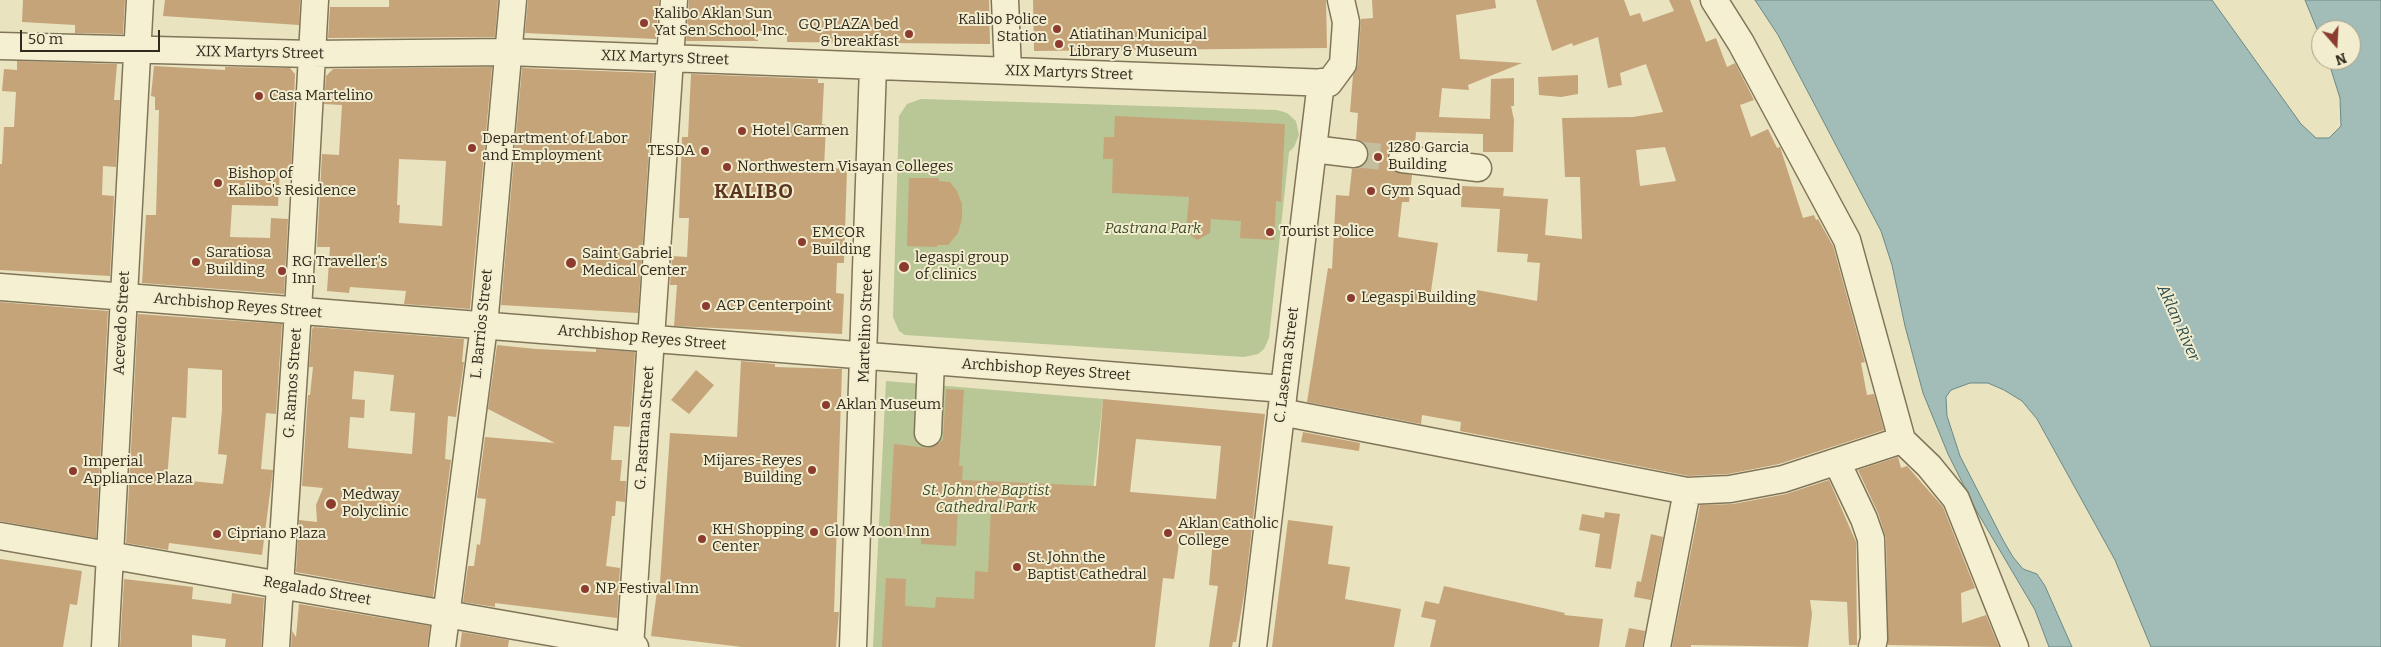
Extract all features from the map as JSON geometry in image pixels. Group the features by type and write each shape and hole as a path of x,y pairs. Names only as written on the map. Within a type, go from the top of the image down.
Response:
{"street":[{"name":"Acevedo Street","path":"105,647 140,0"},
{"name":"G. Ramos Street","path":"276,647 298,311 314,0"},
{"name":"L. Barrios Street","path":"442,647 484,326 513,0"},
{"name":"G. Pastrana Street","path":"632,647 674,0"},
{"path":"1005,0 1008,71"},
{"name":"C. Laserna Street","path":"1253,647 1313,149 1325,82 1343,64 1346,22 1341,0"},
{"path":"1714,0 1741,43 1847,240 1902,440 1929,466 1956,499 2015,647"},
{"name":"XIX Martyrs Street","path":"0,46 311,54 508,52 1325,82"},
{"name":"Martelino Street","path":"853,647 865,356 873,66"},
{"path":"1313,149 1354,154"},
{"path":"1402,159 1478,168"},
{"name":"Archbishop Reyes Street","path":"0,287 931,361 1283,400 1687,490 1730,489 1758,485 1837,462 1902,440"},
{"path":"928,433 931,361"},
{"path":"1837,462 1864,519 1871,539 1874,639 1872,647"},
{"path":"1656,647 1687,490"},
{"name":"Regalado Street","path":"0,536 632,647"}],"green space":[{"name":"Pastrana Park","path":"921,99 1277,110 1287,113 1296,121 1299,135 1294,147 1289,152 1269,338 1264,349 1258,354 1244,357 905,335 899,331 893,317 899,116 907,104"},
{"name":"St. John the Baptist Cathedral Park","path":"886,381 1103,399 1076,647 873,647"}],"water":[{"name":"Aklan River","path":"1755,0 2212,0 2301,124 2316,138 2329,138 2341,126 2340,98 2331,70 2361,70 2361,20 2313,20 2305,0 2381,0 2381,647 2151,647 2115,560 2037,419 2022,401 2004,390 1988,383 1970,383 1951,390 1946,397 1947,416 1960,456 2003,540 2023,569 2037,574 2045,586 2072,647 2049,647 2035,610 1976,510 1948,454 1923,393 1905,326 1892,265 1881,231 1778,35"}],"building":[{"path":"23,0 125,0 123,34 75,33 75,25 22,22"},
{"path":"165,0 300,0 299,25 163,16"},
{"path":"389,0 498,0 495,37 328,38 330,7 389,7"},
{"path":"528,0 659,0 656,39 525,33"},
{"path":"689,0 989,0 990,44 787,42 787,31 758,31 758,41 686,41"},
{"path":"1033,0 1326,0 1327,48 1034,51"},
{"path":"1372,0 1495,0 1496,8 1456,15 1460,59 1522,63 1468,85 1469,90 1442,88 1439,117 1490,119 1491,79 1514,78 1514,106 1511,106 1514,120 1513,152 1483,152 1483,134 1416,132 1415,145 1397,145 1390,150 1387,157 1388,165 1393,171 1412,175 1409,202 1402,202 1398,237 1438,243 1430,298 1474,303 1477,290 1537,301 1540,263 1527,262 1528,254 1497,252 1500,209 1461,207 1462,186 1504,188 1503,196 1548,199 1545,235 1582,239 1580,177 1565,177 1562,118 1633,117 1663,112 1646,64 1620,73 1622,85 1608,88 1598,37 1573,46 1572,43 1552,51 1536,0 1624,0 1630,16 1640,13 1643,22 1674,11 1669,0 1690,0 1706,42 1716,38 1727,67 1735,63 1754,100 1740,105 1751,137 1768,129 1777,148 1780,147 1803,218 1814,215 1833,246 1865,362 1861,363 1867,395 1874,394 1884,430 1779,464 1728,474 1689,476 1460,431 1461,422 1422,415 1421,424 1307,402 1328,268 1332,269 1336,195 1349,196 1352,169 1360,168 1366,163 1369,156 1368,148 1363,142 1356,139 1358,113 1350,112 1353,75 1358,65 1361,19 1373,18","holes":["1665,147 1676,181 1640,186 1636,150"]},
{"path":"17,61 117,64 114,100 120,100 116,167 103,166 102,195 114,196 110,276 0,270 0,164 2,164 4,127 14,127 16,92 2,91 4,69 17,70"},
{"path":"154,66 225,70 225,67 290,68 295,74 291,171 280,171 278,206 232,205 230,237 270,238 271,218 288,219 284,294 142,283 146,215 156,215 159,110 155,110 155,97 151,96"},
{"path":"492,67 470,309 404,304 406,291 350,287 349,293 327,291 330,247 317,247 322,154 339,155 342,105 324,104 326,76 333,69","holes":["399,159 446,161 442,226 399,223 400,205 397,205"]},
{"path":"522,68 654,73 638,313 501,305"},
{"path":"691,74 818,79 818,83 824,83 822,124 826,125 824,168 847,169 844,263 837,263 836,293 844,294 842,334 674,326 677,285 670,285 672,256 687,257 689,218 679,218 682,137 688,137"},
{"path":"1578,75 1578,94 1561,97 1539,95 1538,77"},
{"path":"1115,116 1285,124 1281,202 1276,201 1274,240 1240,238 1241,221 1211,219 1210,233 1197,240 1186,232 1189,197 1112,193 1113,159 1103,159 1104,137 1114,137"},
{"path":"909,178 939,178 939,181 950,182 957,191 962,204 962,219 958,233 948,245 937,245 937,247 907,246"},
{"path":"0,302 108,311 96,538 0,521"},
{"path":"138,314 282,324 276,414 266,413 261,469 273,470 262,555 169,543 168,550 126,543","holes":["188,368 222,370 222,410 218,454 227,455 223,484 167,479 172,417 186,418"]},
{"path":"314,327 464,339 462,362 464,362 456,417 448,416 445,459 451,460 433,597 296,572 299,520 317,522 316,505 323,488 302,486 308,395 310,395 313,367 309,367 312,329","holes":["354,371 394,375 390,411 415,413 412,454 348,448 350,417 364,418 365,400 352,399"]},
{"path":"497,345 536,349 596,352 596,349 635,352 630,423 629,427 614,426 611,460 622,460 620,481 626,481 625,502 616,501 615,516 612,516 606,566 620,568 617,618 495,603 495,607 463,602 468,566 474,566 477,544 480,545 486,499 477,498 485,437 555,443 488,409"},
{"path":"741,361 775,364 775,367 842,369 834,612 839,612 836,647 742,647 651,636 658,583 660,583 670,433 737,437"},
{"path":"696,370 714,385 689,414 671,400"},
{"path":"946,389 964,390 959,466 963,466 962,480 1096,486 1103,399 1265,414 1245,589 1236,642 1233,642 1232,647 1209,647 1218,586 1209,585 1213,539 1180,536 1174,579 1163,578 1155,647 882,647 886,578 906,579 905,606 935,608 936,597 974,599 975,571 988,572 991,508 958,506 956,546 921,544 921,537 889,535 894,444 928,448 935,446 943,440","holes":["1136,439 1221,446 1216,499 1130,492"]},
{"path":"1303,432 1360,443 1359,451 1301,442"},
{"path":"1898,457 1901,468 1907,466 1943,507 1975,588 1961,593 1962,623 1986,615 1999,647 1888,645 1886,538 1878,513 1858,470"},
{"path":"1829,480 1856,542 1857,645 1849,645 1847,602 1810,600 1812,614 1808,647 1691,645 1691,647 1672,647 1700,505 1733,504 1786,494"},
{"path":"1605,512 1620,514 1611,569 1595,567 1600,534 1579,530 1582,514 1604,518"},
{"path":"1288,520 1333,526 1328,564 1350,567 1345,599 1401,609 1394,647 1272,647"},
{"path":"1651,534 1663,537 1651,600 1634,597 1637,581 1641,582"},
{"path":"0,559 82,571 77,605 70,604 63,647 0,647"},
{"path":"124,579 193,587 192,599 231,604 232,593 264,598 261,647 225,647 226,639 192,635 192,647 120,647"},
{"path":"1444,586 1565,613 1564,615 1603,619 1599,647 1430,647 1436,620 1421,617 1425,601 1439,604"},
{"path":"299,604 430,626 427,647 291,647 292,631 296,637"},
{"path":"1629,628 1645,631 1642,647 1625,647"},
{"path":"462,632 509,640 508,647 460,647"}],"tunnel":[{"path":"1354,154 1402,159"}],"place":[{"name":"Kalibo Aklan Sun Yat Sen School, Inc.","path":"644,23"},
{"name":"Kalibo Police Station","path":"1057,29"},
{"name":"GQ PLAZA bed & breakfast","path":"909,34"},
{"name":"Atiatihan Municipal Library & Museum","path":"1059,44"},
{"name":"Casa Martelino","path":"259,96"},
{"name":"Hotel Carmen","path":"742,131"},
{"name":"Department of Labor and Employment","path":"472,148"},
{"name":"TESDA","path":"705,151"},
{"name":"1280 Garcia Building","path":"1378,157"},
{"name":"Northwestern Visayan Colleges","path":"727,167"},
{"name":"Bishop of Kalibo's Residence","path":"218,183"},
{"name":"Gym Squad","path":"1371,191"},
{"name":"Tourist Police","path":"1270,232"},
{"name":"EMCOR Building","path":"802,242"},
{"name":"Saratiosa Building","path":"196,262"},
{"name":"Saint Gabriel Medical Center","path":"571,263"},
{"name":"legaspi group of clinics","path":"904,267"},
{"name":"RG Traveller's Inn","path":"282,271"},
{"name":"Legaspi Building","path":"1351,298"},
{"name":"ACP Centerpoint","path":"706,306"},
{"name":"Aklan Museum","path":"826,405"},
{"name":"Mijares-Reyes Building","path":"812,470"},
{"name":"Imperial Appliance Plaza","path":"73,471"},
{"name":"Medway Polyclinic","path":"331,504"},
{"name":"Glow Moon Inn","path":"814,532"},
{"name":"Aklan Catholic College","path":"1168,533"},
{"name":"Cipriano Plaza","path":"217,534"},
{"name":"KH Shopping Center","path":"702,539"},
{"name":"St. John the Baptist Cathedral","path":"1017,567"},
{"name":"NP Festival Inn","path":"585,589"}],"district":[{"name":"KALIBO","path":"754,192"}]}
